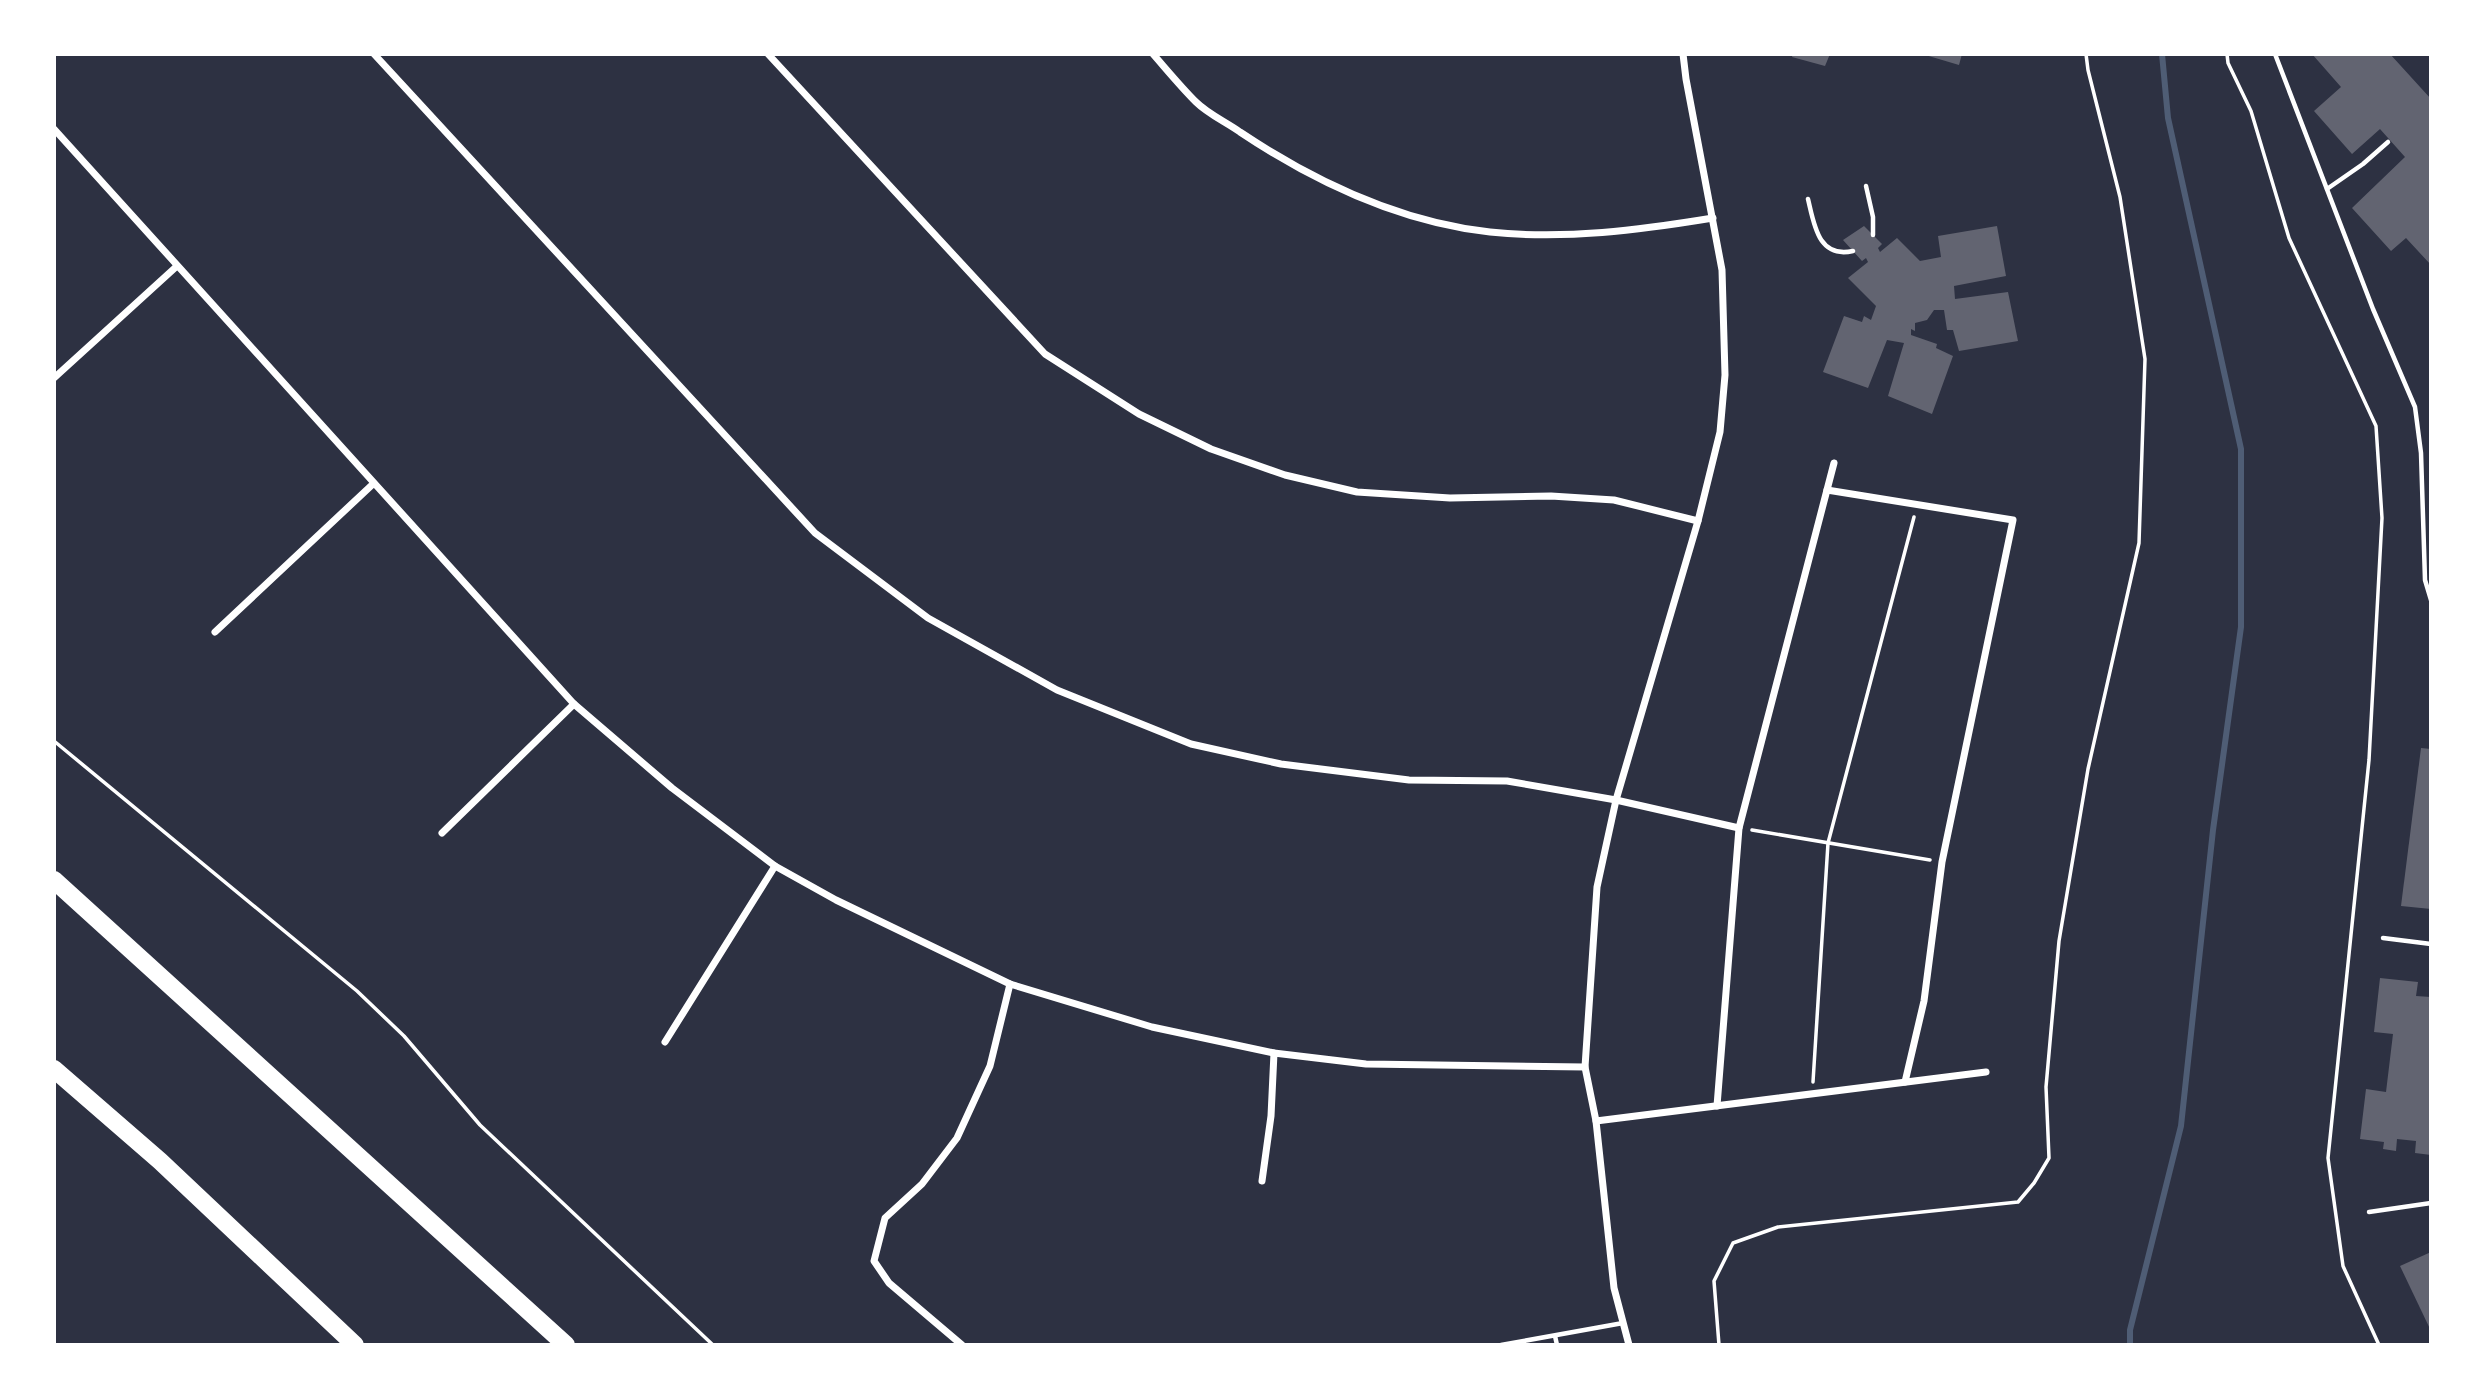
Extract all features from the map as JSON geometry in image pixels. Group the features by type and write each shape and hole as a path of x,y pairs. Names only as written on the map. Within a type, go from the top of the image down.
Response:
{"highway":[{"path":"54,880 566,1345"},
{"path":"54,1069 160,1161 355,1345"}],"street":[{"path":"374,54 815,533 928,618 1057,690 1191,744 1281,764 1409,780 1507,781 1616,800 1739,828"},
{"path":"768,54 1045,354 1139,414 1211,449 1285,475 1357,492 1450,498 1550,496 1614,500 1698,521"},
{"path":"1153,54 1198,104 1276,156 1357,198 1443,225 1491,232 1575,234 1639,230 1713,218"},
{"path":"1629,1345 1614,1288 1596,1121 1584,1068 1597,887 1616,800 1698,521 1720,432 1725,375 1722,270 1683,54"},
{"path":"54,129 574,704 672,788 775,866 847,906 1010,984 1152,1027 1274,1053 1366,1064 1584,1068"},
{"path":"54,378 177,266"},
{"path":"1717,1105 1739,828 1834,463"},
{"path":"215,632 373,484"},
{"path":"1827,490 2013,520 1942,862 1924,1001 1905,1082"},
{"path":"442,833 574,704"},
{"path":"665,1042 775,866"},
{"path":"962,1345 889,1283 874,1261 885,1218 922,1184 957,1138 990,1066 1010,984"},
{"path":"1262,1181 1271,1115 1274,1053"},
{"path":"1596,1121 1986,1072"}],"lane":[{"path":"2275,54 2415,407 2421,453 2425,580 2431,600"},
{"path":"2327,189 2363,164 2388,142"},
{"path":"1866,187 1873,217 1872,234"},
{"path":"1808,199 1815,230 1826,248 1838,252 1853,251"},
{"path":"2383,938 2431,944"},
{"path":"2369,1212 2431,1203"},
{"path":"1501,1345 1623,1323"},
{"path":"1555,1336 1558,1345"}],"path":[{"path":"1720,1345 1714,1281 1733,1243 1778,1227 2018,1202 2034,1183 2049,1157 2046,1087 2059,941 2088,769 2139,543 2145,372 2120,197 2086,54"},
{"path":"2227,54 2228,63 2251,111 2289,238 2376,426 2382,518 2369,760 2328,1157 2343,1266 2379,1345"},
{"path":"1812,1094 1828,843 1917,504"},
{"path":"54,741 357,991 404,1036 480,1125 713,1345"},
{"path":"1739,828 1942,862"}],"building":[{"path":"1793,54 1830,54 1825,66 1792,57"},
{"path":"1922,54 1962,54 1959,65"},
{"path":"2312,54 2390,54 2431,99 2431,265 2406,238 2391,251 2352,208 2405,157 2380,129 2352,154 2314,111 2341,87"},
{"path":"1864,226 1882,244 1878,248 1880,252 1897,238 1920,261 1941,257 1938,236 1997,226 2006,276 1954,286 1955,299 2008,292 2018,341 1959,351 1953,330 1947,330 1944,310 1934,310 1927,320 1915,323 1915,331 1911,329 1911,335 1937,344 1936,348 1953,356 1932,414 1888,396 1904,343 1887,340 1868,388 1823,372 1844,316 1862,322 1864,316 1871,320 1876,306 1848,278 1868,262 1866,258 1862,261 1843,240"},
{"path":"2421,748 2431,749 2431,909 2401,906"},
{"path":"2380,978 2418,982 2416,996 2431,997 2431,1155 2415,1153 2416,1141 2397,1139 2396,1151 2383,1149 2384,1142 2360,1139 2366,1089 2386,1092 2393,1034 2374,1032"},
{"path":"2431,1252 2431,1331 2400,1266"}],"waterway":[{"path":"2130,1345 2130,1330 2181,1126 2213,830 2241,627 2241,449 2168,118 2162,54"}]}
